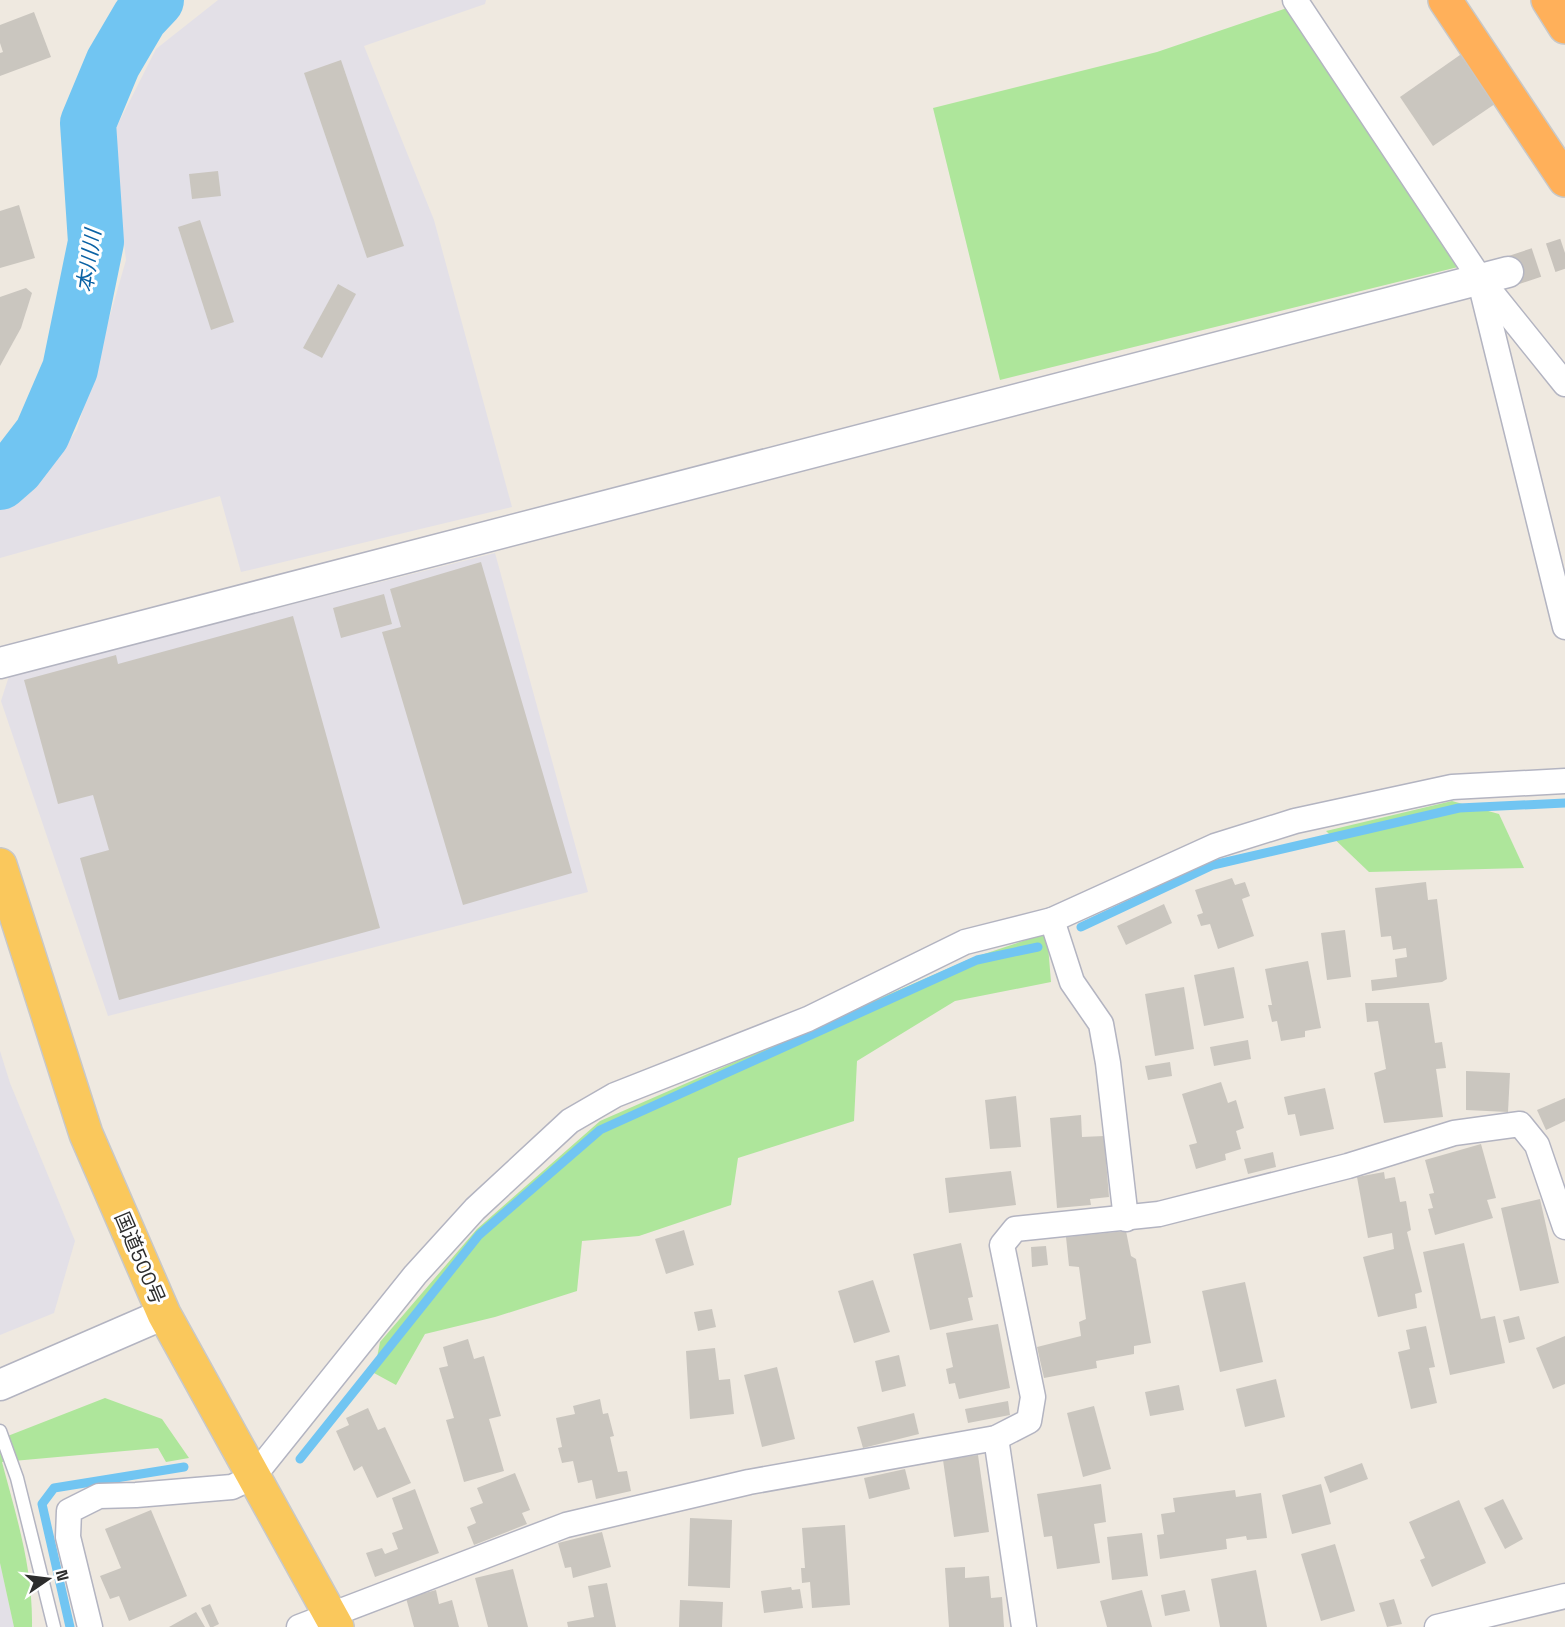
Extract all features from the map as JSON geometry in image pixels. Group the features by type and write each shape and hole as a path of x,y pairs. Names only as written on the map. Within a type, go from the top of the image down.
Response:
{"highway":[{"path":"1445,0 1565,180"},
{"path":"1548,0 1565,27"},
{"name":"国道500号","path":"0,865 86,1134 164,1314 334,1622"}],"street":[{"path":"1295,0 1479,278 1565,384"},
{"path":"0,663 1508,272"},
{"path":"1479,278 1565,627"},
{"path":"90,1627 68,1537 69,1511 99,1496 136,1496 232,1487 253,1477 415,1275 475,1209 570,1121 615,1095 808,1019 965,942 1052,920 1215,846 1295,821 1452,787 1565,781"},
{"path":"1052,920 1072,982 1101,1024 1108,1064 1126,1219"},
{"path":"299,1627 334,1622 566,1525 749,1482 996,1438 1029,1421 1033,1397 1002,1245 1015,1229 1159,1214 1348,1166 1454,1133 1520,1124 1537,1145 1565,1227"},
{"path":"0,1385 164,1314"},
{"path":"996,1438 1024,1627"},
{"path":"1437,1627 1565,1596"}],"lane":[{"path":"0,1431 17,1478 54,1627"}],"shaded area":[{"path":"218,0 486,0 485,4 364,46 434,220 512,507 241,572 220,496 0,558 0,505 30,492 77,430 126,260 111,138 156,49"},
{"path":"495,553 588,892 108,1016 1,701 9,676"},
{"path":"0,1051 10,1083 75,1241 54,1313 0,1335"},
{"path":"0,1563 14,1627 0,1627"}],"green space":[{"path":"1287,8 1458,267 1000,380 933,108 1157,52"},
{"path":"1452,801 1499,814 1524,868 1369,872 1326,831"},
{"path":"1047,933 1051,982 955,1001 857,1061 854,1121 738,1158 731,1205 639,1236 582,1241 577,1291 495,1317 425,1334 396,1385 374,1373 380,1342 477,1229 600,1121 972,958"},
{"path":"105,1398 162,1419 189,1458 166,1462 158,1448 2,1462 23,1544 32,1605 32,1627 14,1627 0,1563 0,1439"}],"building":[{"path":"34,12 51,57 0,76 0,53 3,52 0,43 0,25"},
{"path":"1480,41 1514,91 1433,146 1400,97"},
{"path":"341,60 404,246 367,258 304,73"},
{"path":"218,171 221,196 192,199 189,174"},
{"path":"19,205 35,258 0,268 0,211"},
{"path":"200,220 234,322 211,330 178,227"},
{"path":"338,284 356,294 322,358 303,348"},
{"path":"26,288 32,293 21,328 0,366 0,297"},
{"path":"481,562 572,873 463,905 382,632 401,627 390,589"},
{"path":"384,594 392,624 341,638 333,608"},
{"path":"293,616 380,928 119,1000 80,858 109,850 93,795 58,804 24,680 116,655 118,664"},
{"path":"1232,878 1235,885 1245,882 1250,896 1242,899 1254,936 1218,949 1210,924 1201,926 1197,915 1203,913 1195,890"},
{"path":"1426,882 1428,900 1437,899 1447,979 1442,982 1372,991 1371,980 1397,977 1395,959 1407,957 1406,948 1393,950 1391,936 1381,937 1375,888"},
{"path":"1164,904 1172,923 1126,945 1117,926"},
{"path":"1345,930 1351,977 1327,980 1321,933"},
{"path":"1308,961 1321,1028 1305,1031 1305,1037 1281,1041 1277,1021 1272,1022 1268,1005 1272,1005 1265,969"},
{"path":"1234,967 1244,1018 1204,1026 1194,975"},
{"path":"1184,987 1194,1049 1155,1056 1145,994"},
{"path":"1365,1003 1429,1003 1435,1043 1442,1042 1446,1068 1436,1069 1443,1117 1384,1123 1374,1073 1386,1069 1378,1021 1367,1022"},
{"path":"1248,1040 1251,1059 1214,1066 1210,1047"},
{"path":"1170,1062 1172,1076 1148,1080 1145,1066"},
{"path":"1466,1071 1510,1073 1508,1112 1466,1110"},
{"path":"1221,1082 1228,1103 1236,1100 1244,1128 1236,1131 1241,1149 1225,1154 1226,1160 1196,1169 1189,1145 1197,1143 1182,1094"},
{"path":"1325,1088 1334,1129 1300,1136 1295,1114 1288,1115 1284,1097"},
{"path":"1016,1096 1021,1147 990,1149 985,1100"},
{"path":"1565,1098 1565,1121 1546,1130 1537,1110"},
{"path":"1081,1115 1082,1137 1104,1136 1109,1197 1090,1199 1091,1205 1057,1208 1050,1118"},
{"path":"1481,1144 1496,1198 1487,1200 1493,1218 1435,1235 1428,1209 1433,1208 1429,1194 1434,1193 1425,1160"},
{"path":"1273,1152 1276,1167 1248,1174 1244,1159"},
{"path":"1011,1171 1016,1205 949,1213 945,1178"},
{"path":"1384,1172 1385,1179 1395,1177 1400,1202 1406,1201 1411,1230 1407,1232 1422,1292 1415,1294 1417,1308 1378,1317 1363,1257 1394,1249 1392,1233 1368,1238 1357,1177"},
{"path":"1540,1199 1559,1283 1520,1291 1501,1208"},
{"path":"684,1230 694,1265 666,1274 655,1239"},
{"path":"1126,1231 1131,1256 1136,1259 1151,1343 1134,1346 1134,1354 1096,1361 1097,1368 1044,1378 1037,1347 1081,1336 1079,1322 1086,1319 1079,1267 1069,1266 1066,1237"},
{"path":"961,1243 973,1297 968,1298 973,1320 930,1330 913,1254"},
{"path":"1464,1243 1481,1319 1495,1316 1505,1363 1450,1375 1423,1252"},
{"path":"1046,1246 1048,1265 1032,1267 1031,1247"},
{"path":"873,1280 890,1332 854,1343 838,1291"},
{"path":"1245,1282 1263,1362 1220,1372 1202,1291"},
{"path":"712,1309 716,1327 698,1331 694,1312"},
{"path":"1519,1316 1525,1339 1509,1343 1503,1320"},
{"path":"998,1324 1010,1388 959,1399 955,1383 949,1384 946,1369 953,1367 946,1333"},
{"path":"1426,1326 1435,1367 1429,1368 1437,1403 1411,1409 1398,1352 1410,1349 1406,1330"},
{"path":"1565,1336 1565,1384 1553,1389 1536,1348"},
{"path":"468,1339 474,1359 484,1356 501,1416 489,1419 504,1471 464,1482 446,1420 454,1418 439,1368 448,1366 443,1347"},
{"path":"715,1348 719,1380 730,1379 734,1414 690,1419 686,1351"},
{"path":"899,1355 906,1386 882,1392 875,1361"},
{"path":"777,1367 795,1439 762,1447 744,1375"},
{"path":"1276,1379 1285,1417 1245,1427 1236,1389"},
{"path":"1179,1385 1184,1410 1150,1416 1145,1392"},
{"path":"600,1399 603,1414 608,1413 614,1436 610,1437 618,1472 627,1471 631,1491 596,1499 592,1480 578,1483 573,1461 562,1463 558,1448 562,1447 556,1418 575,1414 573,1406"},
{"path":"1008,1401 1010,1415 968,1423 965,1409"},
{"path":"1094,1406 1111,1469 1083,1477 1067,1413"},
{"path":"368,1408 378,1430 385,1427 411,1483 377,1498 362,1466 354,1471 336,1431 349,1425 346,1418"},
{"path":"914,1413 919,1434 863,1448 857,1427"},
{"path":"978,1455 989,1532 954,1537 943,1460"},
{"path":"1362,1463 1368,1479 1330,1493 1324,1477"},
{"path":"905,1469 910,1489 869,1499 864,1478"},
{"path":"515,1473 530,1510 522,1513 527,1524 474,1545 467,1527 476,1523 470,1508 483,1503 477,1488"},
{"path":"1101,1484 1106,1522 1094,1524 1100,1563 1057,1569 1052,1536 1044,1537 1037,1494"},
{"path":"1321,1484 1331,1524 1292,1534 1282,1495"},
{"path":"415,1489 439,1553 375,1577 366,1553 382,1548 385,1554 398,1549 392,1533 403,1529 392,1498"},
{"path":"1235,1490 1236,1497 1261,1493 1267,1538 1247,1540 1246,1536 1226,1539 1227,1549 1160,1559 1157,1535 1164,1534 1161,1514 1175,1512 1173,1498"},
{"path":"1503,1499 1523,1539 1505,1549 1484,1508"},
{"path":"1459,1500 1486,1563 1432,1587 1420,1560 1425,1558 1409,1522"},
{"path":"151,1510 187,1596 129,1621 119,1596 110,1599 100,1576 121,1568 105,1529"},
{"path":"690,1518 732,1520 730,1588 688,1586"},
{"path":"845,1525 850,1605 812,1608 810,1582 802,1583 801,1568 805,1568 802,1528"},
{"path":"602,1532 611,1567 573,1578 571,1567 565,1568 558,1543"},
{"path":"1142,1533 1148,1576 1112,1580 1107,1537"},
{"path":"1335,1544 1355,1611 1321,1621 1301,1554"},
{"path":"965,1567 965,1578 989,1576 991,1598 1002,1597 1004,1627 949,1627 945,1568"},
{"path":"513,1569 528,1627 488,1627 475,1578"},
{"path":"1256,1570 1267,1627 1220,1627 1211,1579"},
{"path":"607,1583 616,1627 568,1627 567,1622 594,1617 588,1586"},
{"path":"791,1587 792,1590 800,1589 803,1608 764,1613 761,1591"},
{"path":"436,1590 439,1604 452,1600 459,1627 414,1627 406,1598"},
{"path":"1142,1590 1152,1627 1107,1627 1100,1601"},
{"path":"1185,1590 1190,1611 1165,1616 1161,1595"},
{"path":"1394,1599 1402,1624 1387,1627 1379,1603"},
{"path":"680,1600 723,1602 722,1627 679,1627"},
{"path":"210,1604 219,1624 213,1627 210,1627 201,1608"},
{"path":"196,1612 205,1627 169,1627"}],"waterway":[{"name":"本川川","path":"0,482 16,468 42,434 70,369 96,242 88,123 113,63 140,17 156,0"},
{"path":"1081,927 1213,865 1459,808 1565,803"},
{"path":"300,1459 479,1235 600,1130 977,960 1038,947"},
{"path":"70,1627 42,1504 54,1488 184,1467"}],"tunnel":[{"path":"1508,272 1565,253"}]}
